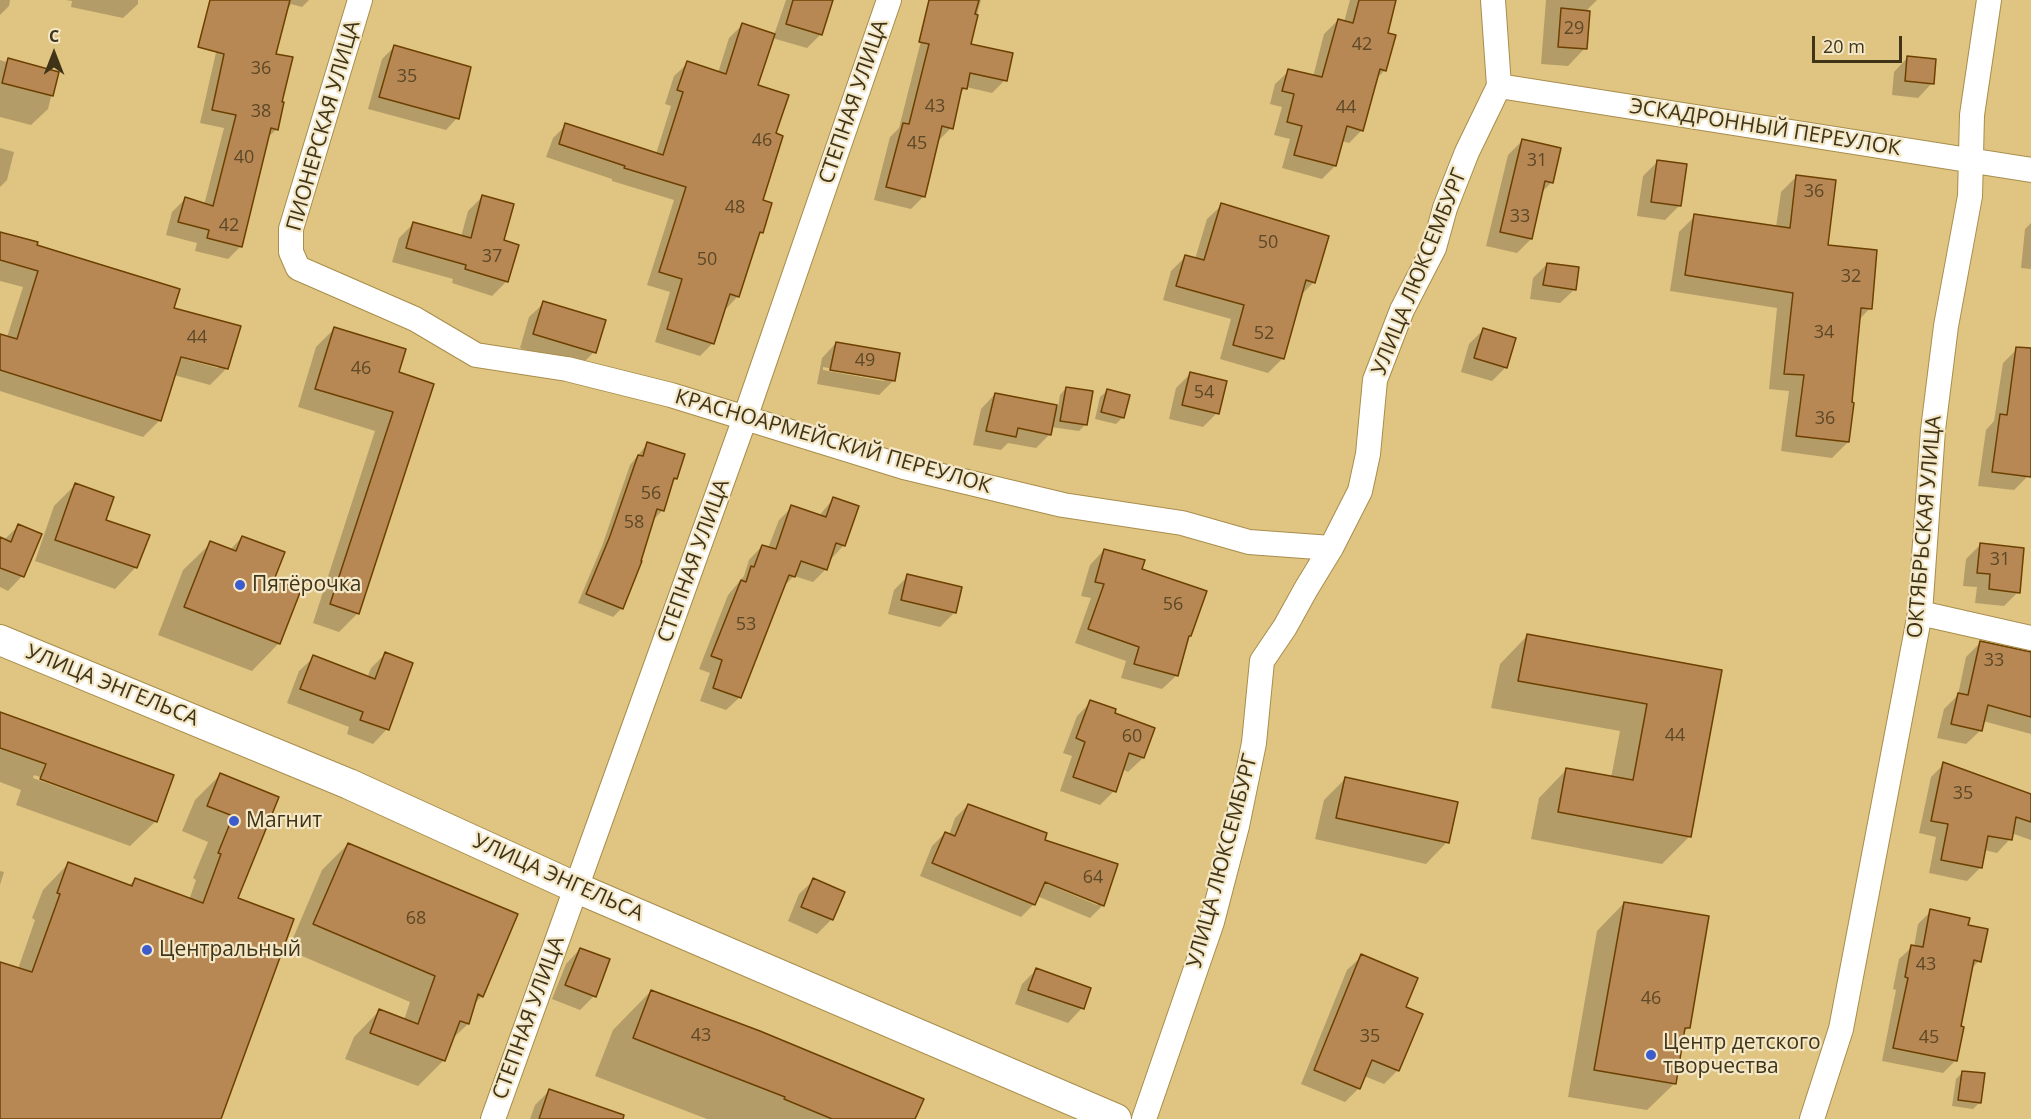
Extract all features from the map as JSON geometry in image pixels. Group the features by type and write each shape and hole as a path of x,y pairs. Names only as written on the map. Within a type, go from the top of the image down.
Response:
{"street":[{"name":"ПИОНЕРСКАЯ УЛИЦА","path":"360,0 291,229 291,252 297,268 415,319 476,355"},
{"name":"СТЕПНАЯ УЛИЦА","path":"493,1119 745,418 889,0"},
{"name":"УЛИЦА ЛЮКСЕМБУРГ","path":"1144,1119 1212,922 1254,743 1262,661 1285,627 1331,548 1360,491 1368,454 1375,380 1402,310 1434,248 1445,208 1467,152 1499,86 1493,0"},
{"name":"ОКТЯБРЬСКАЯ УЛИЦА","path":"1812,1119 1841,1029 1920,613 1933,430 1946,326 1970,196 1972,115 1989,0"},
{"name":"ЭСКАДРОННЫЙ ПЕРЕУЛОК","path":"1499,86 2031,170"},
{"name":"КРАСНОАРМЕЙСКИЙ ПЕРЕУЛОК","path":"476,355 567,369 671,395 904,467 1063,505 1182,523 1249,542 1331,548"},
{"path":"1920,613 2031,638"},
{"name":"УЛИЦА ЭНГЕЛЬСА","path":"0,640 349,784 577,888 1116,1119"}],"building":[{"path":"210,0 290,0 276,54 293,57 278,130 271,128 242,247 207,238 209,230 178,222 185,197 213,206 236,115 212,110 224,54 198,47"},
{"path":"793,0 833,0 822,35 786,24"},
{"path":"929,0 979,0 971,44 1013,53 1007,81 970,73 967,89 962,88 953,129 942,126 925,197 886,187 903,123 909,124 929,44 919,42"},
{"path":"1359,0 1396,0 1388,33 1396,35 1386,71 1380,69 1363,131 1347,126 1336,166 1294,155 1302,126 1287,122 1294,94 1282,91 1288,69 1322,77 1338,19 1353,23"},
{"path":"1561,8 1590,11 1587,49 1558,47"},
{"path":"742,23 775,34 758,85 789,95 776,133 783,136 763,200 772,203 763,233 760,232 739,297 730,294 714,344 667,329 682,279 659,272 686,187 624,168 625,166 559,144 565,123 663,155 683,92 677,90 687,61 726,74"},
{"path":"394,45 471,67 459,119 379,97"},
{"path":"1907,56 1936,59 1934,84 1905,81"},
{"path":"8,58 59,72 53,96 2,83"},
{"path":"1522,139 1561,148 1553,183 1545,181 1532,239 1500,232"},
{"path":"1657,160 1687,164 1681,206 1651,202"},
{"path":"1796,175 1836,180 1828,245 1877,250 1872,309 1861,308 1849,442 1796,436 1804,375 1784,374 1793,293 1685,275 1694,214 1790,228"},
{"path":"482,195 514,204 504,240 519,245 508,282 465,269 466,265 406,248 413,222 471,238"},
{"path":"1221,203 1329,236 1315,283 1306,280 1284,359 1233,345 1244,305 1176,286 1185,255 1204,260"},
{"path":"0,232 38,242 37,245 180,289 174,308 241,326 228,369 181,357 161,421 0,370 0,334 17,339 38,271 0,260"},
{"path":"1547,263 1579,267 1576,290 1543,285"},
{"path":"543,301 606,320 596,353 533,334"},
{"path":"334,327 406,349 399,372 434,384 359,614 330,604 393,412 315,389"},
{"path":"1483,328 1516,338 1507,368 1474,358"},
{"path":"836,342 900,353 895,381 830,370"},
{"path":"2016,347 2031,348 2031,477 1992,472 2000,414 2007,415"},
{"path":"1190,372 1227,381 1219,414 1182,405"},
{"path":"1066,387 1093,391 1087,425 1060,421"},
{"path":"1107,389 1130,395 1124,418 1101,412"},
{"path":"995,393 1057,405 1051,435 1018,428 1016,437 986,431"},
{"path":"647,442 685,454 677,479 674,478 664,511 657,509 642,561 623,609 586,594 610,536 638,455 643,456"},
{"path":"75,483 114,497 106,520 150,535 137,568 55,540"},
{"path":"833,497 859,506 845,546 836,543 827,570 801,561 795,577 789,575 741,698 713,688 722,660 711,656 741,580 746,582 762,545 776,549 791,505 826,517"},
{"path":"18,524 42,534 24,577 0,568 0,537 11,542"},
{"name":"Пятёрочка","path":"242,536 285,552 274,580 301,590 280,644 184,607 210,541 236,551"},
{"path":"1980,543 2024,548 2020,593 1989,589 1990,574 1977,573"},
{"path":"1104,549 1145,560 1142,569 1207,591 1191,636 1189,636 1178,676 1134,664 1139,647 1088,629 1104,584 1095,582"},
{"path":"907,574 962,587 956,613 901,600"},
{"path":"1527,634 1722,670 1691,837 1558,812 1566,768 1633,780 1647,704 1518,681"},
{"path":"1980,641 2031,652 2031,717 1988,705 1982,731 1951,724 1958,693 1968,695"},
{"path":"385,652 413,663 389,730 360,720 363,712 300,689 313,655 375,679"},
{"path":"1090,700 1116,709 1115,713 1155,728 1144,758 1129,753 1116,792 1073,777 1085,742 1076,738"},
{"path":"0,712 174,775 157,822 40,779 46,764 0,748"},
{"path":"1943,762 2031,794 2031,822 2016,817 2012,840 1988,836 1982,868 1941,860 1948,824 1931,821"},
{"path":"220,773 279,797 238,898 294,919 221,1119 0,1119 0,962 32,972 60,894 57,893 68,862 132,886 135,878 203,903 221,854 218,853 233,816 207,806"},
{"path":"1345,777 1458,802 1449,843 1336,818"},
{"path":"968,804 1047,833 1045,840 1118,864 1104,906 1045,882 1035,905 932,863 945,832 955,836"},
{"path":"348,843 518,914 483,997 478,994 469,1024 460,1021 445,1061 370,1033 379,1009 418,1024 435,976 313,924"},
{"path":"813,878 845,892 833,920 801,907"},
{"path":"1624,902 1709,916 1690,1028 1685,1028 1676,1084 1594,1070"},
{"path":"1930,909 1970,918 1968,925 1988,929 1981,962 1974,960 1961,1026 1964,1027 1957,1061 1893,1048 1908,978 1905,977 1911,945 1923,947"},
{"path":"580,948 610,959 596,997 565,985"},
{"path":"1361,954 1418,978 1406,1007 1423,1014 1399,1071 1372,1060 1360,1089 1314,1070"},
{"path":"1036,968 1091,988 1084,1009 1028,990"},
{"path":"651,990 760,1031 924,1099 915,1119 832,1119 784,1099 785,1097 633,1038"},
{"path":"1962,1071 1985,1073 1981,1103 1958,1100"},
{"path":"549,1089 624,1115 623,1119 539,1119"}],"place":[{"name":"Пятёрочка","path":"240,585"},
{"name":"Магнит","path":"234,821"},
{"name":"Центральный","path":"147,950"},
{"name":"Центр детского творчества","path":"1651,1055"}]}
